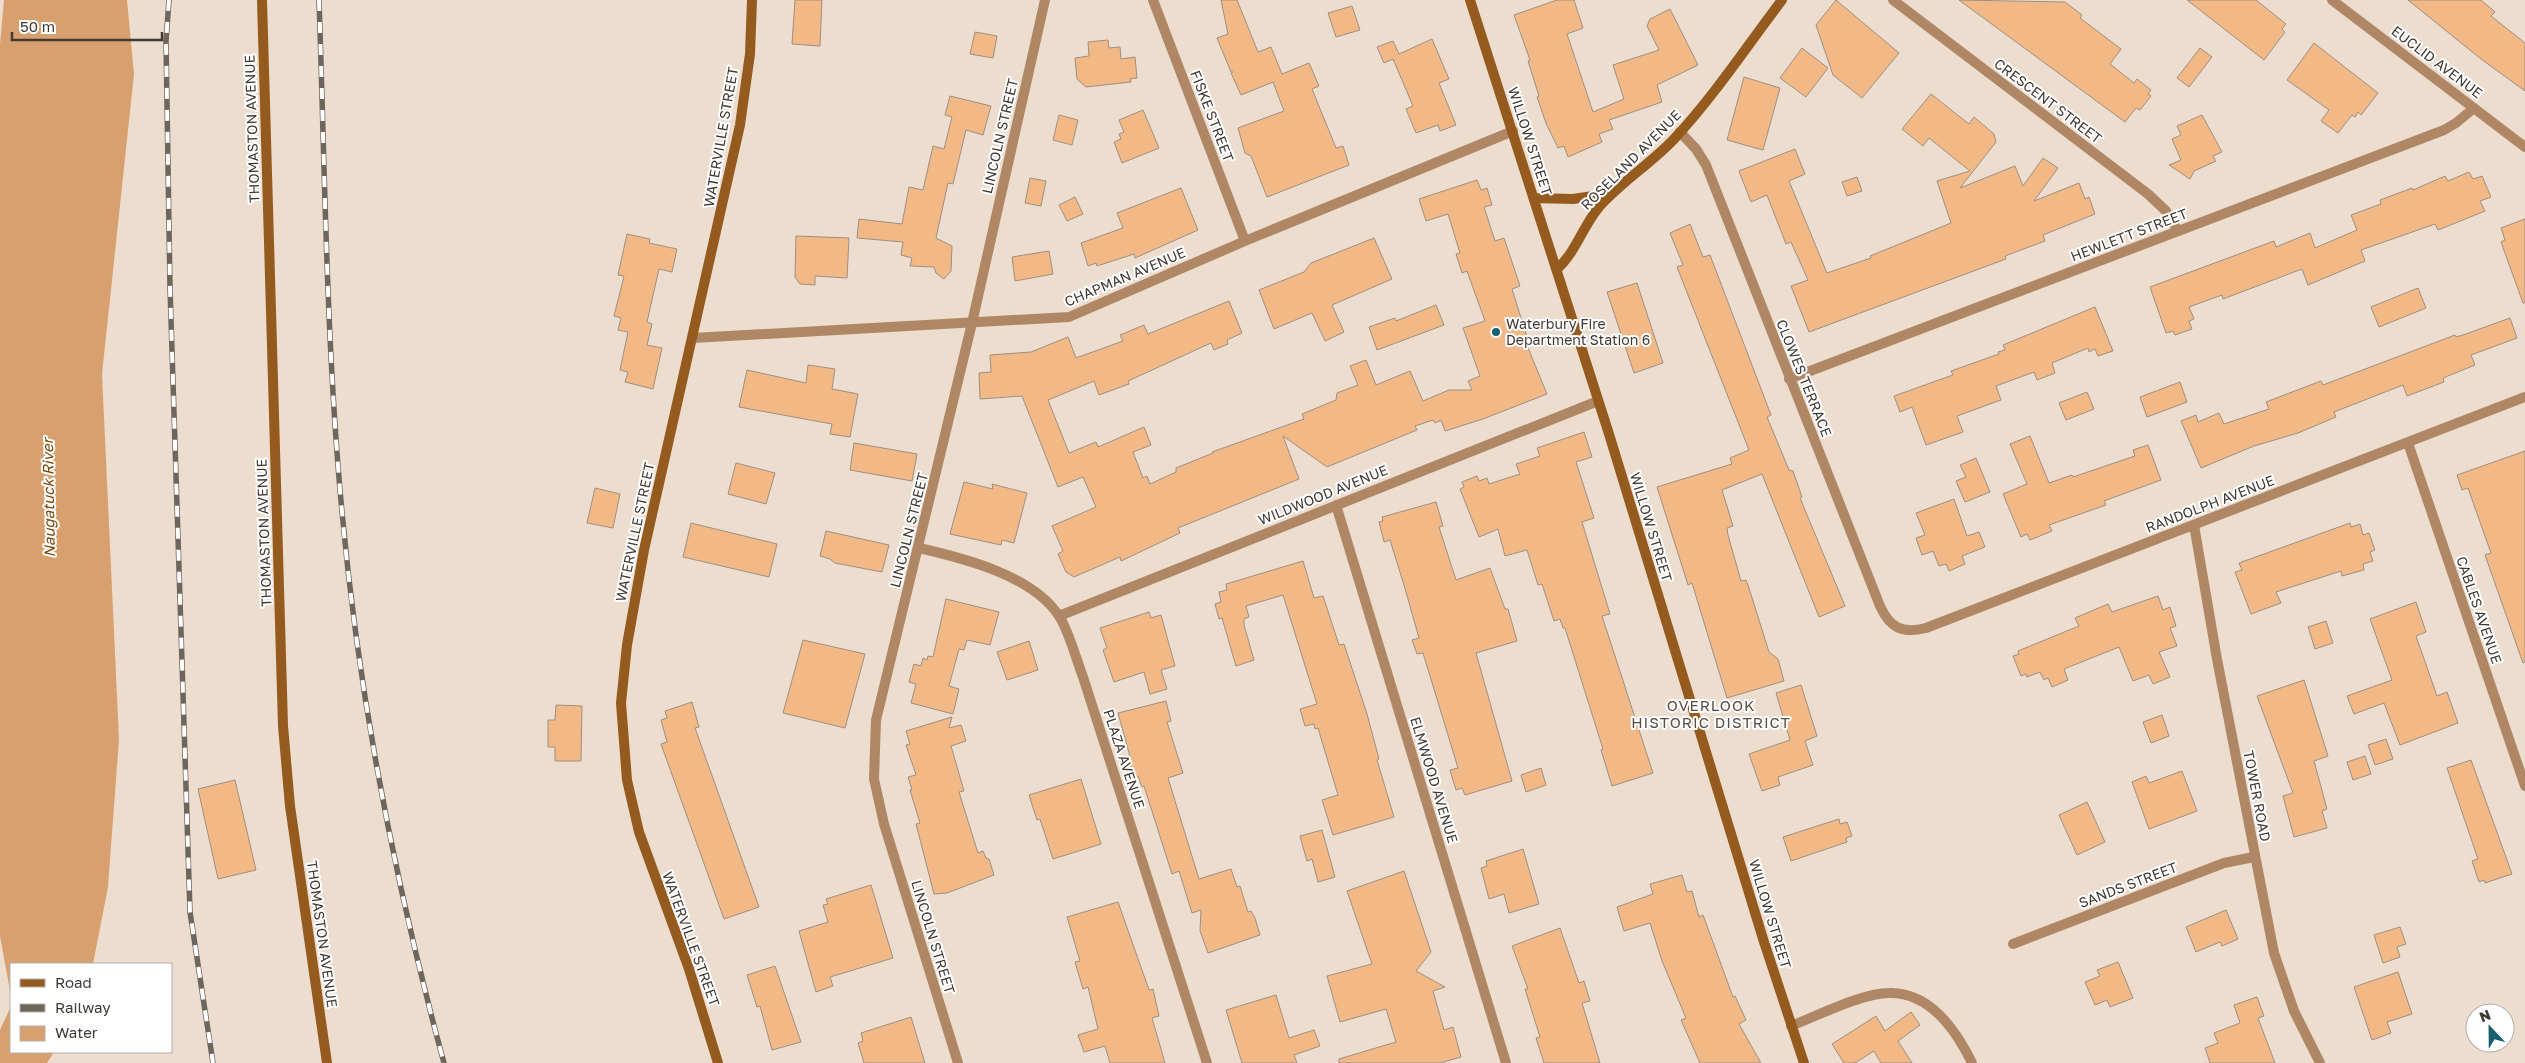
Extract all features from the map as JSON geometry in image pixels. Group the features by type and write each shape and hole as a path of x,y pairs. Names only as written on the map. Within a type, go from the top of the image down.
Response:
{"street":[{"name":"THOMASTON AVENUE","path":"262,0 283,726 290,806 327,1063"},
{"name":"WATERVILLE STREET","path":"718,1063 690,973 639,832 627,780 621,722 622,677 634,602 740,125 750,54 752,0"},
{"name":"LINCOLN STREET","path":"958,1063 884,824 874,779 876,720 972,323 1045,0"},
{"name":"FISKE STREET","path":"1154,0 1245,241"},
{"name":"WILLOW STREET","path":"1470,0 1557,269 1804,1063"},
{"name":"ROSELAND AVENUE","path":"1557,269 1569,256 1592,216 1614,192 1660,154 1680,132 1782,0"},
{"name":"CRESCENT STREET","path":"1893,0 2148,194 2166,211 2178,231"},
{"name":"EUCLID AVENUE","path":"2332,0 2525,147"},
{"name":"HEWLETT STREET","path":"1789,380 2444,130 2474,108"},
{"name":"CHAPMAN AVENUE","path":"693,338 1069,317 1245,241 1513,131"},
{"name":"CLOWES TERRACE","path":"1680,132 1696,149 1706,165 1789,380 1884,615 1893,627 1904,631"},
{"path":"1534,198 1573,199 1614,192"},
{"name":"RANDOLPH AVENUE","path":"1904,631 1926,628 2525,397"},
{"name":"WILDWOOD AVENUE","path":"1059,616 1598,401"},
{"name":"CABLES AVENUE","path":"2408,443 2525,786"},
{"name":"ELMWOOD AVENUE","path":"1336,505 1506,1063"},
{"name":"TOWER ROAD","path":"2194,525 2254,857 2279,970 2294,1011 2320,1063"},
{"name":"PLAZA AVENUE","path":"919,548 965,558 1011,578 1038,594 1059,616 1083,677 1207,1063"},
{"name":"SANDS STREET","path":"2013,944 2224,863 2254,857"},
{"path":"1791,1026 1864,999 1887,993 1897,994 1915,999 1937,1012 1954,1031 1972,1063"}],"water":[{"name":"Naugatuck River","path":"4,0 127,0 134,74 102,374 119,739 108,887 93,963 10,963 10,991 0,936 0,44"},
{"path":"10,1008 10,1053 53,1053 47,1063 0,1063 0,1030"}],"building":[{"path":"795,0 822,0 820,46 792,44"},
{"path":"1221,0 1237,0 1258,52 1271,47 1282,74 1309,63 1319,86 1312,89 1336,148 1343,146 1349,165 1267,197 1251,156 1245,153 1238,128 1284,111 1273,82 1241,95 1231,73 1233,72 1231,72 1217,38 1228,34"},
{"path":"1557,0 1574,0 1583,28 1567,34 1593,112 1624,99 1613,65 1659,50 1647,26 1650,19 1670,9 1698,65 1657,85 1662,102 1609,120 1613,129 1599,134 1602,142 1568,157 1564,146 1558,148 1546,123 1537,97 1539,96 1528,61 1530,60 1514,15"},
{"path":"1836,0 1899,53 1862,98 1833,75 1816,25"},
{"path":"1959,0 2065,2 2082,15 2080,18 2121,49 2110,64 2134,83 2137,79 2151,90 2148,94 2151,96 2140,110 2136,108 2125,122"},
{"path":"2187,0 2256,0 2286,24 2282,29 2285,32 2264,60"},
{"path":"2408,0 2481,0 2495,12 2491,16 2525,43 2525,91 2481,59"},
{"path":"1352,6 1360,30 1336,37 1328,13"},
{"path":"975,32 997,36 993,58 970,54"},
{"path":"1432,39 1449,79 1439,83 1456,125 1440,131 1438,125 1416,133 1406,109 1413,106 1393,59 1384,63 1377,47 1393,41 1399,54"},
{"path":"1108,40 1109,48 1120,47 1121,59 1135,57 1137,78 1130,79 1131,82 1086,87 1077,79 1075,58 1089,56 1088,42"},
{"path":"2314,43 2378,93 2361,115 2358,112 2355,117 2352,115 2338,133 2321,121 2329,110 2287,80"},
{"path":"1802,48 1828,68 1806,97 1780,78"},
{"path":"2200,48 2212,57 2189,87 2177,78"},
{"path":"1744,77 1780,88 1763,150 1727,140"},
{"path":"1931,94 1969,124 1974,117 1994,134 1996,142 1960,188 2015,166 2023,186 2043,158 2058,168 2034,201 2079,183 2085,199 2089,197 2095,214 2043,235 2045,241 2005,256 2006,259 1809,332 1791,286 1808,280 1791,242 1786,244 1767,195 1751,202 1739,171 1795,149 1805,174 1789,181 1827,273 1871,258 1870,256 1951,223 1937,181 1970,171 1929,138 1923,146 1902,129"},
{"path":"950,96 991,106 983,135 966,130 953,184 948,183 936,238 952,246 951,271 944,279 936,273 934,267 910,266 912,258 901,255 903,242 857,238 859,219 902,224 909,187 923,190 933,146 944,149 952,117 945,115"},
{"path":"1143,110 1159,148 1122,163 1114,142 1121,139 1119,134 1124,132 1119,120"},
{"path":"1059,115 1078,120 1072,145 1053,140"},
{"path":"2202,115 2222,152 2213,156 2216,161 2194,171 2190,179 2169,165 2181,160 2172,139 2181,135 2177,126"},
{"path":"2469,172 2473,179 2482,176 2491,197 2480,201 2485,211 2438,230 2435,224 2361,250 2365,261 2308,285 2302,269 2223,299 2222,295 2189,307 2194,319 2189,321 2192,329 2175,335 2173,331 2166,333 2150,287 2274,241 2276,247 2310,233 2315,248 2357,230 2351,215 2381,204 2380,200 2412,188 2413,190 2445,176 2448,181"},
{"path":"1857,177 1862,191 1847,196 1842,182"},
{"path":"1030,178 1046,181 1041,206 1025,203"},
{"path":"1477,180 1481,190 1487,188 1492,205 1484,207 1495,241 1504,238 1520,286 1512,289 1527,337 1524,338 1547,394 1483,419 1445,431 1441,420 1435,423 1433,420 1415,426 1417,430 1327,467 1283,436 1299,479 1178,528 1180,533 1121,561 1120,557 1074,577 1066,572 1058,554 1063,551 1052,526 1096,507 1083,477 1058,487 1022,396 980,399 979,373 991,372 990,355 1031,352 1068,337 1076,358 1123,341 1120,335 1144,325 1148,334 1229,301 1242,333 1227,340 1228,344 1214,350 1211,343 1128,381 1129,384 1099,395 1094,381 1048,400 1069,453 1096,442 1098,447 1144,427 1151,445 1133,452 1143,478 1147,476 1150,484 1176,472 1176,468 1212,452 1304,419 1302,414 1336,400 1337,393 1358,385 1350,366 1366,360 1376,385 1410,371 1423,401 1449,390 1472,390 1468,381 1480,376 1463,328 1485,321 1467,271 1462,273 1456,254 1460,253 1448,214 1426,221 1419,199"},
{"path":"1181,188 1198,230 1135,258 1134,254 1097,266 1096,263 1088,266 1081,243 1123,228 1117,213"},
{"path":"1075,197 1083,214 1067,221 1059,205"},
{"path":"2525,219 2525,303 2523,303 2501,242 2505,240 2501,228"},
{"path":"1690,224 1703,257 1710,255 1771,415 1767,417 1789,470 1793,471 1802,497 1800,498 1845,606 1819,617 1762,474 1722,490 1733,526 1727,528 1728,535 1741,581 1746,580 1769,652 1778,659 1784,681 1727,698 1692,583 1688,585 1657,487 1732,464 1730,458 1749,450 1677,267 1683,265 1670,233"},
{"path":"627,234 650,239 649,243 677,249 672,272 659,269 647,322 652,324 647,345 662,348 653,389 625,382 628,372 620,370 628,332 618,330 621,318 614,316 624,276 618,275"},
{"path":"796,236 849,238 847,278 815,276 815,285 800,284 795,277"},
{"path":"1374,238 1392,279 1332,305 1344,332 1325,341 1312,313 1274,329 1259,290 1304,272 1311,263"},
{"path":"1049,251 1053,274 1015,281 1012,257"},
{"path":"1637,283 1663,363 1634,373 1607,292"},
{"path":"2418,288 2426,308 2379,327 2371,307"},
{"path":"1436,305 1444,325 1377,350 1369,327 1395,318 1396,321"},
{"path":"2095,307 2113,351 2098,356 2095,349 2089,352 2088,348 2052,363 2055,373 2037,380 2034,372 1996,386 2001,400 1957,416 1963,432 1926,445 1912,407 1900,412 1894,396 1953,375 1951,371 1999,354 1998,352 2005,350 2003,345"},
{"path":"2510,318 2517,338 2471,355 2475,365 2443,378 2444,382 2407,396 2403,385 2334,412 2336,417 2298,433 2254,446 2201,468 2181,421 2196,415 2198,422 2219,413 2224,424 2269,409 2266,402 2321,381 2323,385 2455,335 2456,337 2463,335"},
{"path":"808,365 835,369 832,389 858,394 850,437 830,434 832,424 739,407 747,370 806,383"},
{"path":"2180,382 2187,402 2147,417 2140,397"},
{"path":"2087,392 2094,409 2066,420 2059,403"},
{"path":"1584,432 1592,457 1576,462 1594,518 1582,522 1610,614 1602,616 1653,773 1612,786 1601,750 1603,749 1565,628 1563,628 1560,619 1554,621 1542,584 1538,585 1527,550 1505,556 1498,529 1479,537 1460,489 1464,487 1462,482 1477,476 1479,481 1487,478 1489,484 1520,474 1516,464 1540,456 1537,448"},
{"path":"2030,436 2049,483 2135,456 2133,450 2148,445 2161,480 2104,501 2106,505 2049,525 2052,531 2030,540 2027,534 2021,537 2003,494 2027,484 2010,444"},
{"path":"854,443 917,454 912,481 850,470"},
{"path":"2525,451 2525,662 2523,663 2485,555 2491,553 2468,488 2462,490 2457,475"},
{"path":"1976,458 1990,492 1965,502 1956,481 1966,477 1960,465"},
{"path":"736,463 775,473 766,504 728,494"},
{"path":"964,482 993,489 992,484 1027,493 1014,543 1002,540 1001,545 950,534"},
{"path":"595,488 620,494 613,528 587,523"},
{"path":"1954,499 1967,536 1979,532 1985,547 1962,556 1965,564 1949,571 1946,564 1939,566 1933,551 1922,555 1916,538 1925,535 1916,513"},
{"path":"1436,502 1443,526 1439,527 1456,580 1490,568 1505,609 1508,609 1517,641 1476,653 1512,781 1465,795 1462,788 1456,790 1450,770 1458,768 1423,653 1417,654 1412,640 1419,638 1390,540 1384,542 1379,522 1383,521 1382,517"},
{"path":"691,523 777,544 769,577 683,557"},
{"path":"2350,523 2351,527 2360,524 2363,535 2369,533 2375,550 2370,552 2373,561 2363,564 2364,570 2342,576 2341,571 2276,592 2281,603 2251,614 2235,572 2242,570 2239,563"},
{"path":"826,531 889,545 882,572 835,563 830,559 820,556"},
{"path":"1303,561 1314,598 1323,596 1339,645 1344,644 1367,714 1379,759 1377,760 1394,817 1333,835 1322,800 1338,795 1318,728 1315,729 1314,724 1305,726 1300,709 1317,704 1283,595 1246,606 1249,617 1244,619 1244,625 1254,660 1236,666 1222,618 1219,619 1215,604 1221,602 1219,592 1227,590 1226,584"},
{"path":"2158,596 2163,610 2170,607 2176,626 2170,628 2177,646 2159,652 2170,677 2153,684 2149,675 2133,681 2119,647 2064,669 2068,680 2052,687 2048,678 2044,680 2040,672 2027,677 2026,674 2021,676 2013,656 2019,654 2018,651 2079,626 2075,618 2108,604 2112,612"},
{"path":"946,599 999,612 990,645 967,640 964,650 959,649 949,686 959,689 953,714 911,703 916,684 909,682 914,664 921,666 923,658 927,660 928,656 933,657"},
{"path":"2416,602 2426,632 2416,636 2437,696 2447,692 2458,723 2400,745 2384,703 2354,714 2347,696 2392,680 2370,619"},
{"path":"1149,612 1151,618 1161,615 1175,666 1161,670 1167,689 1150,694 1144,672 1114,682 1103,650 1107,648 1100,628"},
{"path":"2326,621 2333,643 2315,649 2308,627"},
{"path":"803,640 865,654 845,728 783,713"},
{"path":"1029,641 1038,670 1007,680 997,652"},
{"path":"2304,680 2328,756 2314,761 2327,809 2322,811 2327,828 2294,837 2283,796 2293,793 2257,696"},
{"path":"1801,685 1817,736 1805,741 1813,765 1778,777 1780,785 1762,791 1749,754 1790,740 1776,693"},
{"path":"1166,701 1171,721 1167,722 1183,773 1168,778 1199,879 1231,869 1237,887 1240,886 1248,912 1251,911 1255,918 1260,935 1208,953 1200,931 1201,910 1192,913 1179,871 1172,874 1144,786 1142,787 1138,776 1132,779 1126,761 1131,760 1118,713"},
{"path":"692,702 699,727 695,728 759,907 724,919 661,744 667,742 661,720 667,718 665,711"},
{"path":"556,705 582,706 581,761 555,761 555,747 548,747 548,720 555,720"},
{"path":"2162,715 2169,736 2151,743 2143,722"},
{"path":"952,717 949,728 961,725 966,741 951,746 964,791 959,792 978,853 983,851 986,858 989,859 994,875 947,893 934,894 916,824 920,823 910,790 912,790 908,777 916,775 906,745 910,744 906,731"},
{"path":"2386,739 2393,759 2375,765 2368,745"},
{"path":"2365,756 2371,774 2353,780 2347,762"},
{"path":"2471,760 2512,874 2485,883 2484,880 2479,882 2472,861 2478,859 2447,768"},
{"path":"1541,768 1546,785 1526,792 1521,775"},
{"path":"2182,771 2197,811 2149,829 2132,782 2146,776 2149,783"},
{"path":"1081,779 1101,844 1053,859 1040,819 1037,820 1029,795"},
{"path":"235,780 256,870 218,879 198,789"},
{"path":"2087,802 2105,842 2077,855 2059,815"},
{"path":"1839,819 1840,824 1847,822 1852,836 1846,838 1847,842 1791,861 1783,837"},
{"path":"1322,830 1335,877 1318,882 1312,859 1307,861 1300,836"},
{"path":"1523,849 1539,904 1509,913 1504,894 1489,899 1481,868 1487,866 1486,861"},
{"path":"1404,871 1431,952 1416,971 1445,987 1433,991 1444,1030 1453,1027 1461,1057 1440,1063 1339,1063 1339,1059 1396,1042 1386,1009 1340,1022 1327,976 1372,964 1347,891"},
{"path":"1682,875 1687,892 1692,891 1699,917 1703,915 1733,997 1735,996 1746,1020 1739,1024 1761,1063 1700,1063 1681,1020 1686,1018 1662,961 1650,923 1624,931 1617,907 1653,894 1650,884"},
{"path":"871,885 893,958 830,977 833,986 816,992 799,931 828,922 823,905 828,904 826,899"},
{"path":"1118,902 1149,990 1153,989 1159,1016 1152,1018 1165,1063 1110,1063 1105,1046 1084,1052 1078,1035 1098,1029 1088,987 1083,989 1075,962 1080,961 1067,917"},
{"path":"2226,910 2238,939 2222,946 2220,942 2196,952 2186,927"},
{"path":"2400,927 2406,944 2397,947 2400,957 2383,963 2374,935"},
{"path":"1560,928 1579,983 1584,981 1590,1001 1582,1003 1600,1063 1544,1063 1536,1038 1540,1037 1525,989 1528,989 1512,946"},
{"path":"2118,962 2133,998 2110,1007 2107,1000 2095,1005 2085,982 2100,976 2097,970"},
{"path":"775,966 801,1042 772,1050 760,1006 757,1007 747,975"},
{"path":"2398,972 2412,1014 2387,1022 2391,1033 2372,1040 2354,987"},
{"path":"1276,995 1289,1038 1314,1030 1320,1046 1294,1055 1297,1063 1242,1063 1226,1010"},
{"path":"2257,997 2264,1016 2258,1018 2275,1063 2210,1063 2205,1048 2218,1043 2214,1033 2240,1023 2234,1005"},
{"path":"1911,1012 1920,1025 1898,1041 1912,1063 1881,1063 1874,1051 1855,1063 1844,1063 1832,1044 1876,1016 1885,1031"},
{"path":"911,1017 925,1063 864,1063 858,1043 863,1041 861,1033"}],"railway":[{"path":"169,0 166,41 170,288 190,912 213,1063"},
{"path":"319,0 332,384 349,582 358,651 381,790 410,927 444,1063"}],"place":[{"name":"Waterbury Fire Department Station 6","path":"1496,332"}],"district":[{"name":"OVERLOOK HISTORIC DISTRICT","path":"1711,714"}]}
